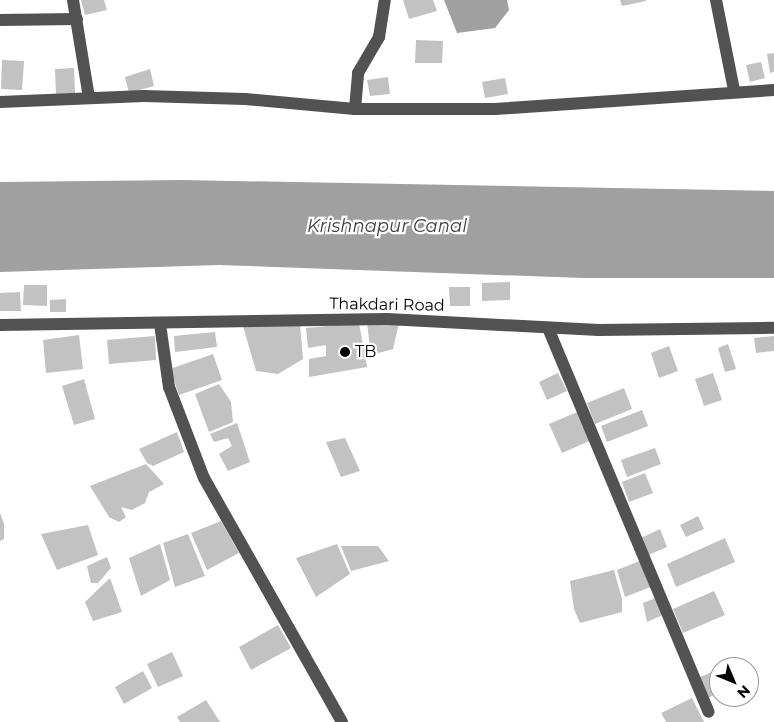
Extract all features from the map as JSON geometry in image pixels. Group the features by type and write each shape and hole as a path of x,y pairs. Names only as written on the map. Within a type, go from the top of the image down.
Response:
{"street":[{"path":"73,0 89,98"},
{"path":"355,108 358,73 379,36 384,0"},
{"path":"716,0 734,90"},
{"path":"0,20 77,18"},
{"path":"0,102 89,98 246,99 355,108 579,105 734,90 774,90"},
{"name":"Thakdari Road","path":"0,326 387,319 599,330 774,328"},
{"path":"160,324 170,387 204,478 342,722"},
{"path":"548,328 709,712"}],"water":[{"path":"444,0 507,0 509,10 495,28 457,33"},
{"name":"Krishnapur Canal","path":"182,180 774,191 774,278 583,278 219,265 0,272 0,182"}],"building":[{"path":"81,0 104,0 107,10 85,15"},
{"path":"403,0 433,0 437,11 409,19"},
{"path":"620,0 646,0 646,1 622,6"},
{"path":"416,40 443,41 442,63 415,63"},
{"path":"774,53 774,72 770,73 767,54"},
{"path":"2,60 24,61 22,90 1,89"},
{"path":"761,62 765,78 750,82 746,65"},
{"path":"74,68 75,93 56,94 55,69"},
{"path":"150,69 154,86 129,93 125,77"},
{"path":"388,77 390,94 370,96 367,80"},
{"path":"505,78 508,94 485,98 482,82"},
{"path":"510,282 510,300 482,301 482,283"},
{"path":"24,285 47,285 47,306 23,305"},
{"path":"449,287 470,287 470,306 450,306"},
{"path":"20,292 21,311 0,311 0,293"},
{"path":"66,299 66,312 50,312 50,300"},
{"name":"TB","path":"359,323 367,367 309,377 309,359 326,356 326,345 308,348 306,328"},
{"name":"TB","path":"367,323 399,323 393,349 371,355"},
{"path":"300,324 303,359 278,374 256,371 243,326"},
{"path":"215,332 217,347 175,352 174,336"},
{"path":"79,335 83,369 46,373 43,340"},
{"path":"155,336 156,360 109,364 107,340"},
{"path":"774,336 774,351 756,353 754,338"},
{"path":"728,344 736,369 725,372 718,348"},
{"path":"669,346 678,371 659,378 651,353"},
{"path":"213,354 222,380 179,395 170,369"},
{"path":"558,373 567,391 547,400 539,382"},
{"path":"713,373 722,400 704,406 695,379"},
{"path":"84,379 95,419 74,425 62,386"},
{"path":"219,384 231,402 233,422 209,432 195,394"},
{"path":"624,388 632,409 595,424 587,403"},
{"path":"582,410 594,439 562,453 549,424"},
{"path":"642,410 648,426 607,442 601,426"},
{"path":"237,423 250,462 228,471 219,454 232,446 228,438 214,442 210,434"},
{"path":"177,432 184,452 153,466 147,463 139,449"},
{"path":"345,438 360,471 341,477 326,442"},
{"path":"655,448 661,464 627,477 621,460"},
{"path":"146,464 164,484 149,492 145,503 132,510 121,507 126,517 119,522 109,517 90,486"},
{"path":"645,473 653,493 629,502 622,482"},
{"path":"0,513 4,524 4,539 0,541"},
{"path":"698,516 704,529 686,537 680,525"},
{"path":"221,521 239,553 207,570 191,533"},
{"path":"88,525 98,555 57,570 41,534"},
{"path":"660,529 667,547 646,556 639,539"},
{"path":"188,534 205,576 175,587 163,543"},
{"path":"725,538 735,562 676,587 667,564"},
{"path":"160,544 170,580 141,596 129,558"},
{"path":"337,544 350,574 316,597 296,558"},
{"path":"341,546 378,546 389,561 351,571"},
{"path":"107,557 111,568 98,583 91,583 87,566"},
{"path":"642,560 653,586 625,597 617,570"},
{"path":"614,570 622,599 622,612 580,623 574,609 570,581"},
{"path":"110,578 122,612 93,621 85,602"},
{"path":"714,591 725,615 683,633 673,609"},
{"path":"658,597 665,614 647,622 643,603"},
{"path":"278,625 291,648 251,670 239,647"},
{"path":"172,652 183,676 158,687 147,664"},
{"path":"143,671 152,688 124,704 115,687"},
{"path":"709,673 709,697 707,698 698,678"},
{"path":"692,698 704,722 666,722 661,713"},
{"path":"206,700 220,722 180,722 177,717"}],"place":[{"name":"TB","path":"345,352"}]}
